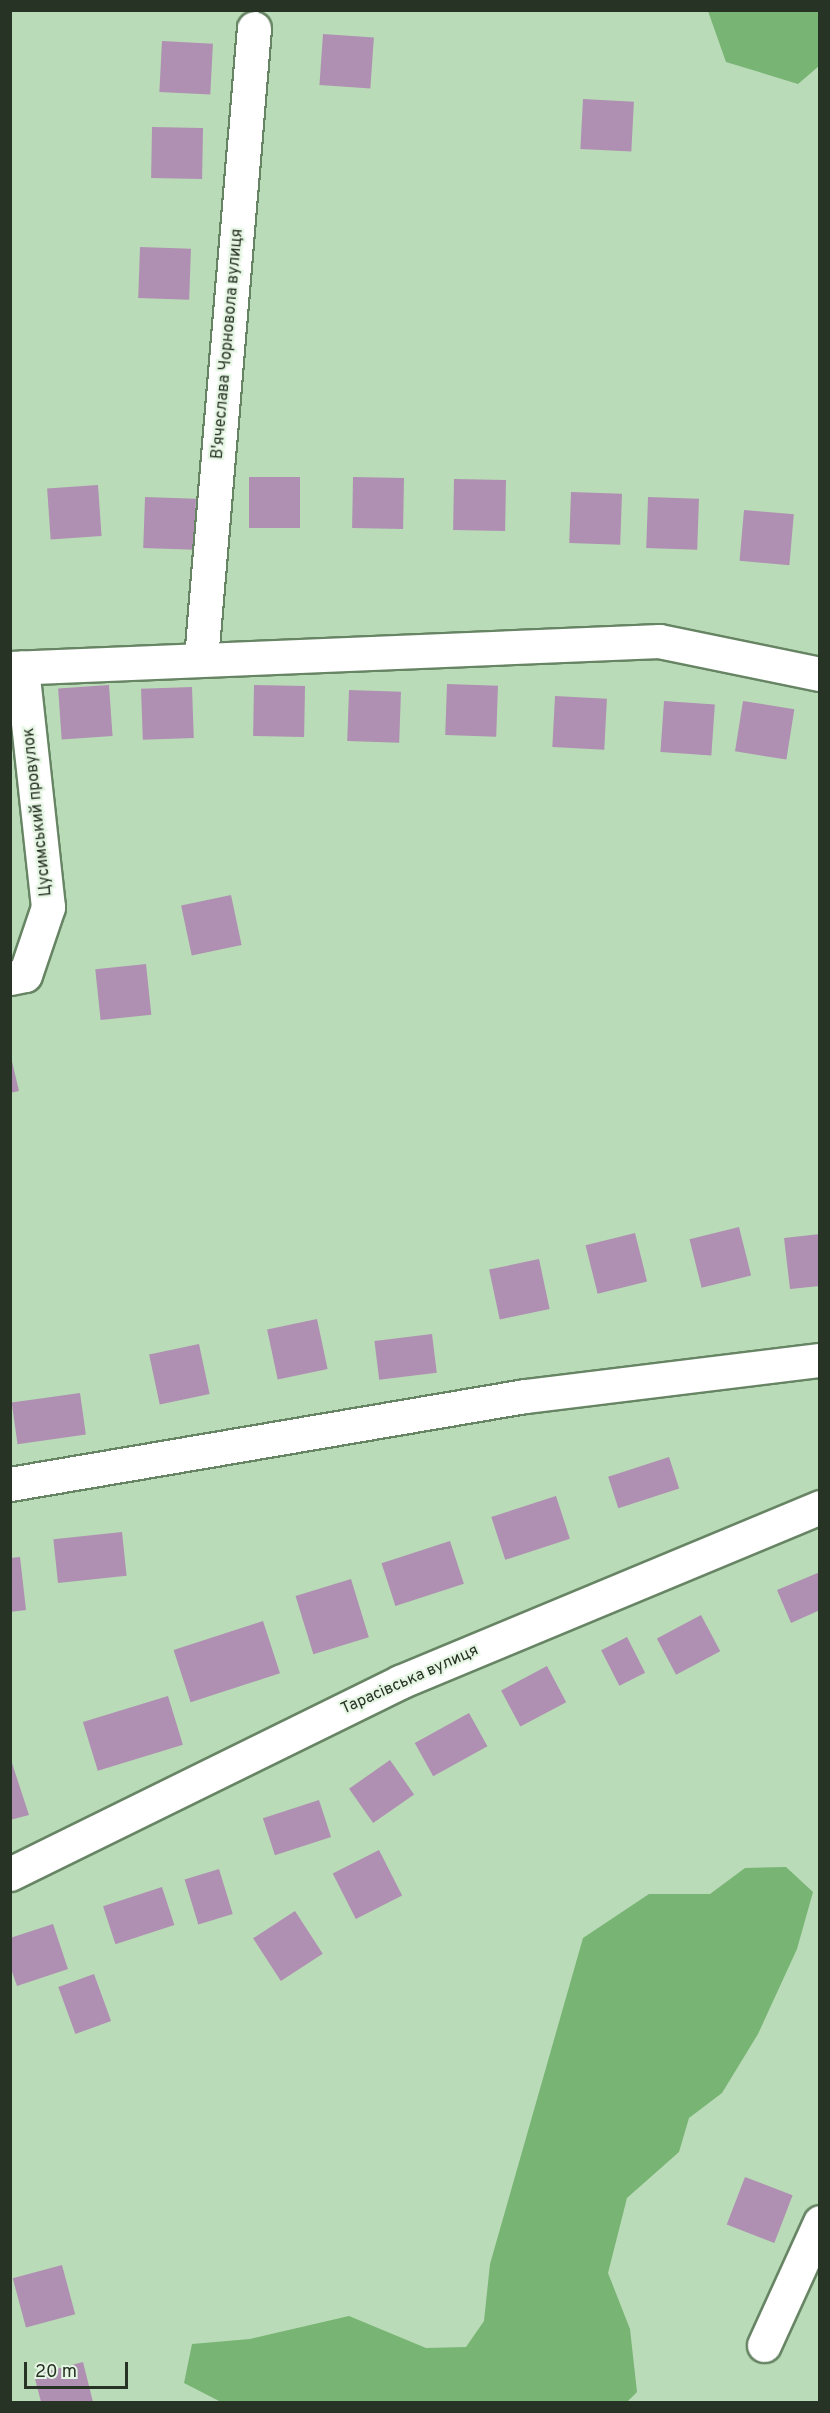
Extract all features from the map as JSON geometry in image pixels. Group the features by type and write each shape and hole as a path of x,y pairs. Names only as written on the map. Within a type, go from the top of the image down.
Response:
{"street":[{"name":"В'ячеслава Чорновола вулиця","path":"201,659 254,28"},
{"path":"16,668 659,641 819,674"},
{"name":"Цусимський провулок","path":"10,978 25,975 48,907 16,668"},
{"path":"10,1484 525,1396 819,1360"},
{"name":"Тарасівська вулиця","path":"10,1874 400,1682 819,1507"},
{"path":"764,2344 819,2222"}],"green space":[{"path":"708,11 819,11 819,66 798,84 726,62"},
{"path":"786,1867 813,1892 797,1949 758,2034 722,2093 689,2118 679,2152 627,2198 608,2273 630,2329 637,2392 627,2402 221,2402 184,2383 192,2344 250,2339 349,2316 426,2348 466,2347 484,2321 490,2264 583,1938 649,1894 710,1894 745,1868"}],"building":[{"path":"323,34 374,38 370,88 319,85"},
{"path":"162,41 213,44 210,95 159,92"},
{"path":"583,99 634,102 631,152 580,149"},
{"path":"152,127 203,128 202,179 151,178"},
{"path":"140,247 191,249 189,300 138,298"},
{"path":"249,477 300,477 300,528 249,528"},
{"path":"353,477 404,478 403,529 352,528"},
{"path":"454,479 506,480 505,531 453,530"},
{"path":"98,485 102,536 51,539 47,489"},
{"path":"571,492 622,494 620,545 569,543"},
{"path":"145,497 196,499 194,550 143,548"},
{"path":"648,497 699,499 697,550 646,548"},
{"path":"744,510 794,514 789,565 740,561"},
{"path":"447,684 498,686 496,737 445,735"},
{"path":"109,685 113,736 62,739 58,689"},
{"path":"254,685 305,686 304,737 253,736"},
{"path":"192,687 194,738 143,740 141,689"},
{"path":"349,690 401,692 399,743 347,741"},
{"path":"555,696 607,699 604,750 552,747"},
{"path":"664,701 715,705 711,755 660,752"},
{"path":"743,701 794,709 786,760 735,751"},
{"path":"231,895 242,945 192,955 181,906"},
{"path":"146,964 151,1015 101,1020 95,969"},
{"path":"10,1053 19,1091 10,1093"},
{"path":"739,1227 751,1276 702,1288 690,1239"},
{"path":"635,1233 647,1282 598,1294 586,1245"},
{"path":"820,1234 820,1286 790,1289 784,1238"},
{"path":"539,1259 550,1309 500,1319 489,1270"},
{"path":"317,1319 328,1369 278,1379 267,1330"},
{"path":"432,1334 437,1373 379,1380 374,1341"},
{"path":"199,1344 210,1394 160,1404 149,1355"},
{"path":"80,1393 86,1435 18,1444 12,1403"},
{"path":"669,1457 679,1488 618,1508 608,1477"},
{"path":"556,1496 570,1539 505,1560 491,1517"},
{"path":"122,1532 127,1576 58,1583 53,1539"},
{"path":"450,1541 464,1584 395,1606 382,1563"},
{"path":"20,1557 26,1610 10,1612 10,1558"},
{"path":"820,1572 820,1610 791,1623 777,1590"},
{"path":"351,1579 369,1637 313,1654 296,1596"},
{"path":"701,1615 720,1651 676,1675 657,1638"},
{"path":"263,1621 280,1673 191,1702 174,1650"},
{"path":"627,1637 645,1673 619,1686 601,1650"},
{"path":"547,1666 566,1702 520,1727 501,1690"},
{"path":"168,1696 183,1745 98,1771 83,1722"},
{"path":"469,1713 487,1746 433,1776 415,1743"},
{"path":"10,1757 29,1815 10,1820"},
{"path":"390,1760 414,1794 373,1823 349,1789"},
{"path":"319,1800 331,1837 275,1855 263,1818"},
{"path":"379,1850 402,1895 356,1919 333,1874"},
{"path":"219,1869 233,1914 198,1924 185,1880"},
{"path":"162,1887 174,1925 115,1944 103,1906"},
{"path":"295,1911 323,1954 281,1981 253,1938"},
{"path":"53,1924 68,1969 17,1986 10,1966 10,1938"},
{"path":"94,1974 111,2021 75,2034 58,1987"},
{"path":"745,2177 793,2195 774,2243 727,2225"},
{"path":"62,2265 75,2314 26,2327 13,2278"},
{"path":"83,2362 93,2402 41,2402 34,2375"}]}
